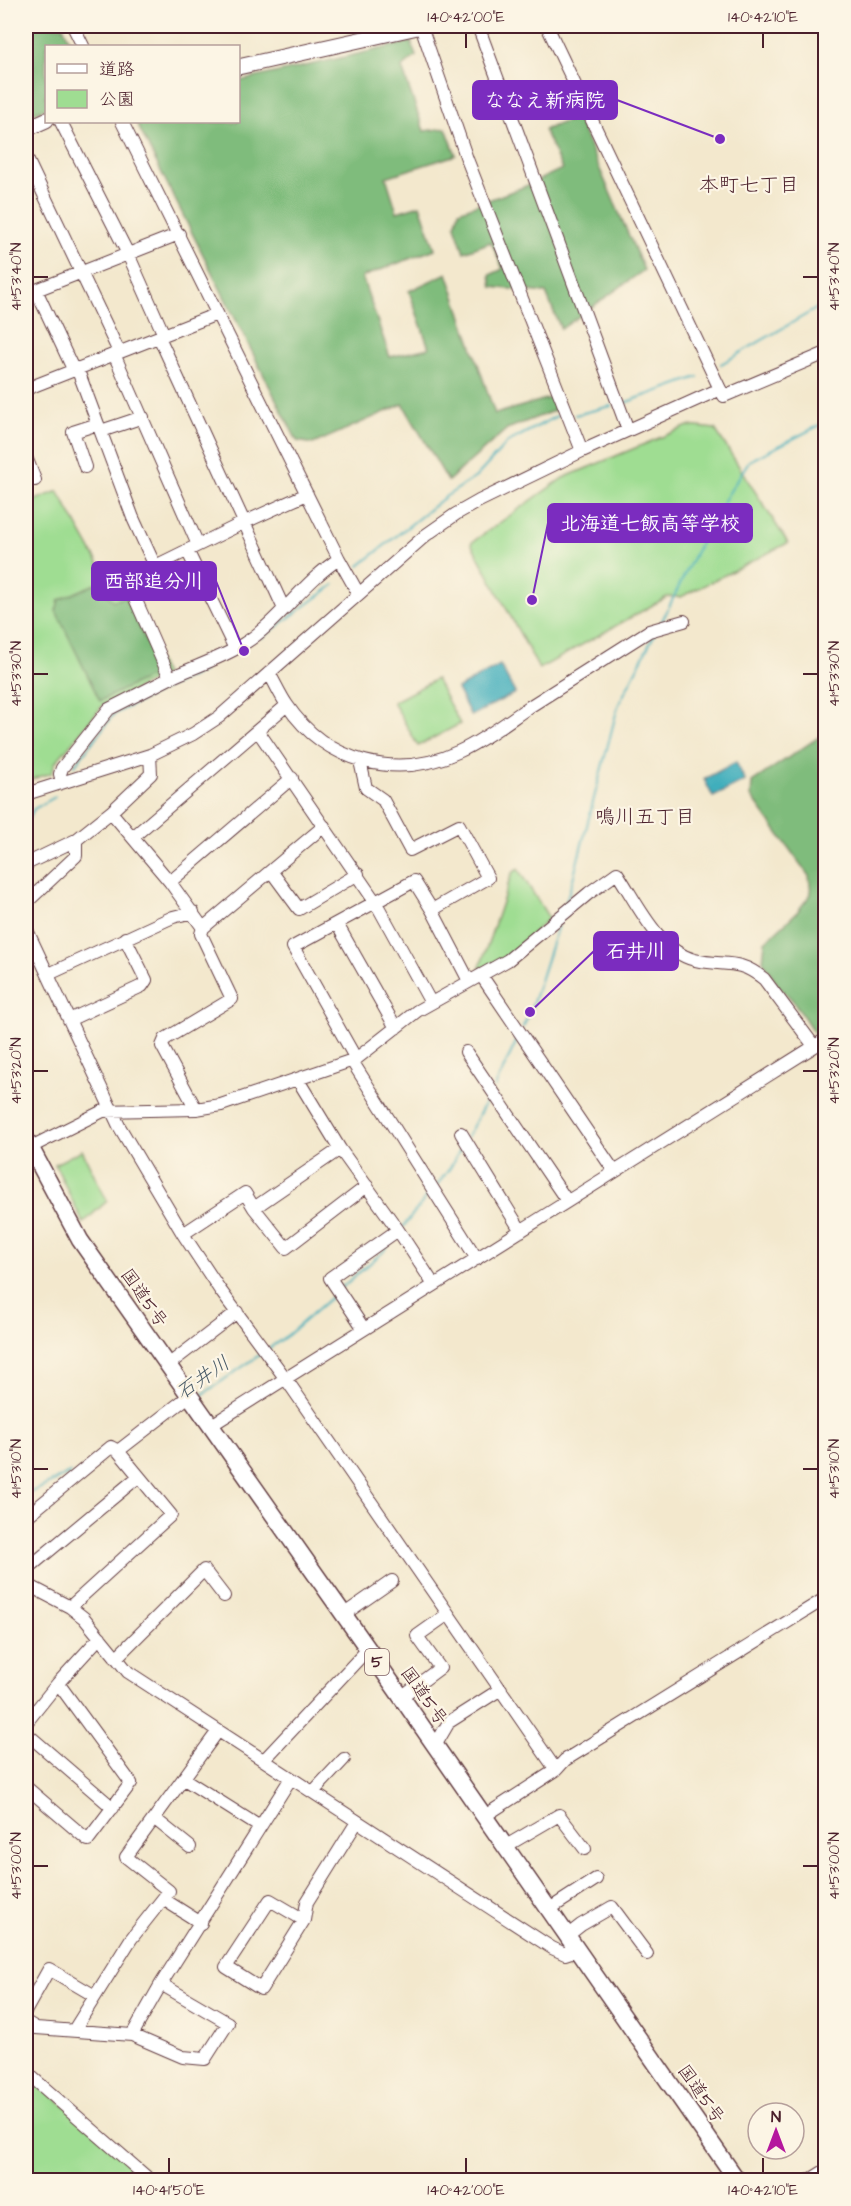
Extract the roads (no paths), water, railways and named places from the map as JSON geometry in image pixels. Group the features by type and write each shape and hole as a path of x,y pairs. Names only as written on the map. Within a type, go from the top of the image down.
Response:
{"highway":[{"name":"国道5号","path":"27,1143 80,1240 368,1649 483,1817 506,1846 737,2181"}],"main road":[{"path":"240,66 388,29 421,26"},
{"path":"26,129 45,120"}],"street":[{"path":"73,26 82,45"},
{"path":"421,26 467,159 582,452"},
{"path":"478,26 628,430"},
{"path":"547,26 724,396 825,353"},
{"path":"62,123 128,254 243,523 284,609"},
{"path":"123,123 358,593"},
{"path":"26,157 81,271 117,353 192,548 235,649"},
{"path":"154,566 75,368 31,292 179,234"},
{"path":"26,386 217,314"},
{"path":"26,794 150,755 193,734 219,717 358,593 426,535 456,514 628,430 720,389"},
{"path":"85,467 73,432 143,417"},
{"path":"26,457 34,480"},
{"path":"170,678 127,580 307,494"},
{"path":"62,782 60,774 62,768 109,709 243,645 284,609 328,565 339,559"},
{"path":"269,673 287,705 309,731 328,745 360,761 396,767 414,766 461,751 649,631 684,621"},
{"path":"133,837 287,705"},
{"path":"258,731 358,874 431,1003"},
{"path":"26,864 76,840 111,812 151,774 150,755"},
{"path":"360,761 366,788 383,800 410,850 459,825 488,878 432,910"},
{"path":"170,882 292,778"},
{"path":"111,812 170,882 203,928"},
{"path":"196,1108 162,1046 165,1039 232,999 201,934 203,928 324,826"},
{"path":"26,903 76,856 76,840"},
{"path":"271,871 299,909 358,874"},
{"path":"27,1143 103,1111 221,1105 354,1060 431,1003 508,960 589,893 617,873 668,947 695,960 734,963 755,972 764,979 814,1046"},
{"path":"477,1259 354,1060 293,947 414,881 475,978 614,1171"},
{"path":"49,974 173,917 193,912"},
{"path":"337,924 396,1028"},
{"path":"26,928 119,1126 183,1234 556,1770"},
{"path":"69,1020 142,986 146,980 125,938"},
{"path":"210,1426 825,1039"},
{"path":"466,1052 567,1201"},
{"path":"298,1080 340,1149 398,1230 434,1286"},
{"path":"461,1133 521,1231"},
{"path":"254,1208 340,1149"},
{"path":"183,1234 244,1193 286,1248 367,1186"},
{"path":"364,1329 330,1278 398,1230"},
{"path":"168,1365 237,1312"},
{"path":"118,1451 189,1396"},
{"path":"26,1516 111,1447 118,1451 171,1515 70,1607"},
{"path":"26,1570 138,1477"},
{"path":"116,1658 204,1570 224,1596"},
{"path":"343,1615 392,1581"},
{"path":"26,1584 70,1607 84,1618 129,1672 552,1948 565,1954 581,1925 612,1907 647,1954"},
{"path":"483,1817 556,1770 565,1760 825,1598"},
{"path":"401,1697 440,1668 417,1636 448,1614"},
{"path":"26,1723 58,1683 100,1637"},
{"path":"264,1760 368,1649"},
{"path":"26,1787 88,1840 131,1783 58,1683"},
{"path":"435,1746 449,1722 501,1689"},
{"path":"74,2030 131,1939 169,1891 126,1857 218,1731"},
{"path":"26,1733 113,1808"},
{"path":"313,1792 344,1759"},
{"path":"132,2035 160,1984 201,1923 291,1778"},
{"path":"184,1779 260,1827"},
{"path":"506,1846 559,1815 585,1849"},
{"path":"155,1819 190,1847"},
{"path":"304,1920 270,1900 226,1967 261,1989 304,1920 308,1902 357,1822"},
{"path":"548,1910 596,1880"},
{"path":"163,1899 201,1923"},
{"path":"26,2010 50,1970 95,1996"},
{"path":"26,2022 36,2028 132,2035 183,2057 205,2059 228,2023 160,1984"},
{"path":"26,2072 150,2181"},
{"path":"810,2181 825,2170"}],"water":[{"path":"500,665 515,693 471,716 457,689"},
{"path":"736,762 745,781 713,797 704,779"}],"waterway":[{"path":"721,364 826,303"},
{"path":"624,403 698,377"},
{"path":"575,415 611,406"},
{"path":"359,566 445,497 476,477 508,442 557,416"},
{"name":"石井川","path":"661,623 710,523 749,461 826,422"},
{"path":"261,638 334,585"},
{"name":"石井川","path":"564,908 618,706 655,633"},
{"path":"74,766 114,714 204,670"},
{"path":"26,822 34,809 55,797"},
{"name":"石井川","path":"523,1027 558,925"},
{"name":"石井川","path":"495,1087 518,1038"},
{"name":"石井川","path":"467,1137 490,1094"},
{"name":"石井川","path":"437,1185 450,1168 463,1144"},
{"name":"石井川","path":"403,1227 429,1194"},
{"name":"石井川","path":"341,1288 383,1252 390,1243"},
{"name":"石井川","path":"268,1349 288,1335 335,1294"},
{"name":"石井川","path":"199,1397 261,1354"},
{"name":"石井川","path":"26,1495 70,1473"}],"place":[{"name":"ななえ新病院","path":"720,139"},
{"name":"北海道七飯高等学校","path":"532,600"},
{"name":"西部追分川","path":"244,651"},
{"name":"石井川","path":"530,1012"}],"district":[{"name":"本町七丁目","path":"749,185"},
{"name":"鳴川五丁目","path":"645,817"}]}
